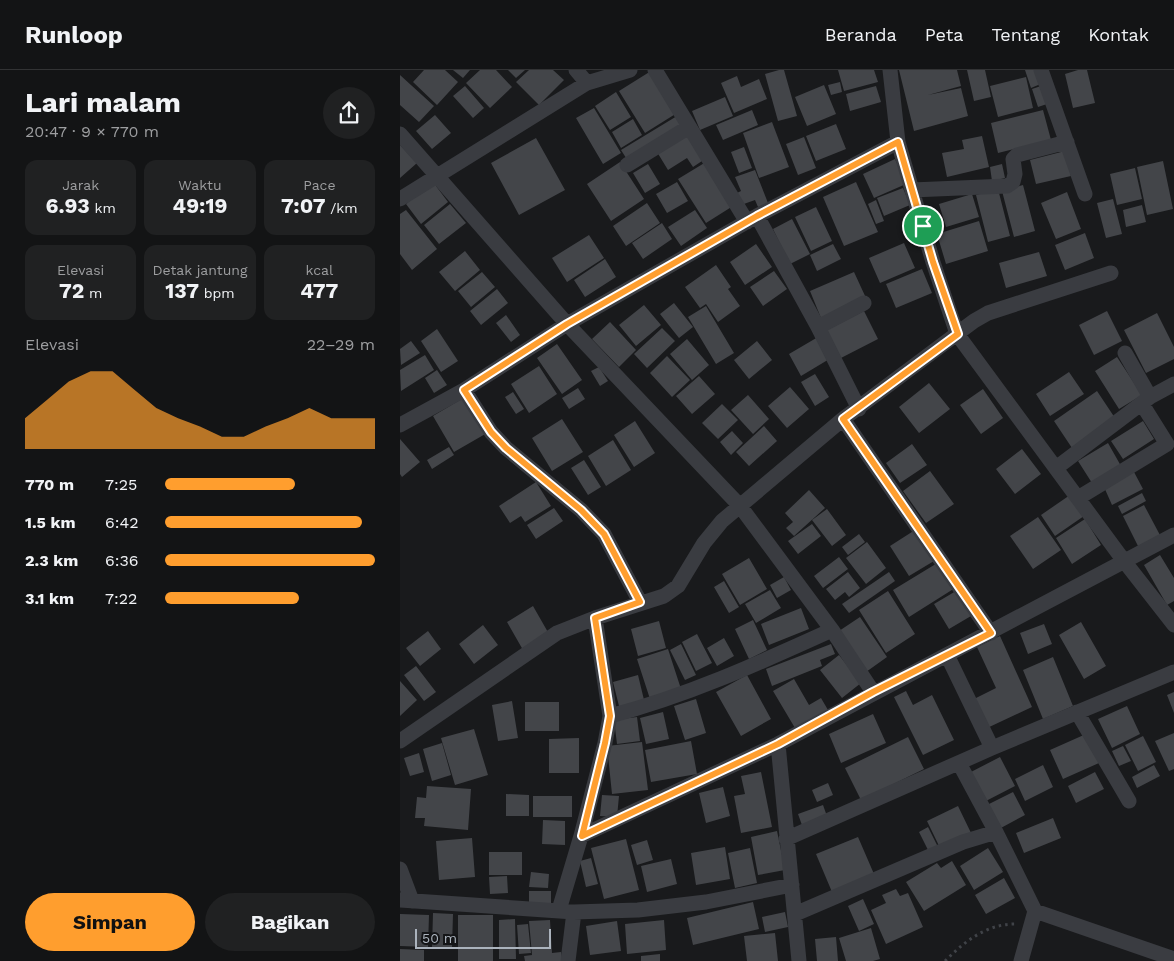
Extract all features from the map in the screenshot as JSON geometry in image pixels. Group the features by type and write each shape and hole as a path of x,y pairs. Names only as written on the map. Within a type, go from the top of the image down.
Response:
{"street":[{"path":"576,70 587,83"},
{"path":"400,198 587,83 630,70"},
{"path":"655,70 689,127 752,219 818,327 859,409"},
{"path":"890,70 898,142 933,262 958,334 1124,561 1174,625"},
{"path":"1041,70 1085,194"},
{"path":"627,165 689,127"},
{"path":"400,134 567,324 740,506 832,630 873,692"},
{"path":"400,425 464,390 567,324 752,219 898,142"},
{"path":"912,190 1007,186 1013,182 1015,174 1012,159 1017,155 1067,142"},
{"path":"400,741 557,633 640,602 664,596 678,586 704,543 722,521 843,419 988,314 1111,273"},
{"path":"818,327 864,303"},
{"path":"1078,498 1170,449 1125,353"},
{"path":"1056,468 1146,401 1174,384"},
{"path":"464,390 491,432 506,448 581,510 604,534 640,602"},
{"path":"843,419 991,633"},
{"path":"582,836 778,744 873,692 991,633 1174,535"},
{"path":"568,961 567,911 582,836 610,716 595,618"},
{"path":"610,716 650,706 716,682 832,630"},
{"path":"946,656 992,748"},
{"path":"786,839 992,748 1174,672"},
{"path":"1078,712 1129,801"},
{"path":"778,744 798,961"},
{"path":"959,763 996,832 1035,912 1021,961"},
{"path":"795,914 963,842 996,832"},
{"path":"400,869 406,900 567,911 638,910 706,902 792,885"},
{"path":"1035,912 1174,959"}],"path":[{"path":"944,961 977,934 1004,924 1020,924 1030,929"}],"building":[{"path":"424,70 445,70 458,82 437,105 413,82"},
{"path":"453,70 470,70 463,78"},
{"path":"480,70 496,70 512,87 490,108 466,83"},
{"path":"508,70 525,70 516,78"},
{"path":"529,70 553,70 564,80 539,105 516,82"},
{"path":"784,70 797,116 778,121 765,74"},
{"path":"838,70 874,70 878,82 844,91"},
{"path":"899,70 957,70 961,86 928,95 961,88 968,116 914,131"},
{"path":"967,70 985,70 991,97 974,101"},
{"path":"1025,70 1039,70 1043,83 1031,88"},
{"path":"1078,70 1087,70 1095,103 1073,108 1065,74"},
{"path":"651,71 677,113 645,133 619,91"},
{"path":"400,75 434,106 419,122 400,105"},
{"path":"737,76 741,87 759,79 767,99 734,113 721,83"},
{"path":"1026,77 1033,108 998,117 990,86"},
{"path":"840,82 842,92 831,95 828,85"},
{"path":"824,85 836,114 807,126 795,97"},
{"path":"1044,85 1050,103 1038,107 1032,89"},
{"path":"465,86 484,108 473,118 453,96"},
{"path":"876,86 881,102 850,111 846,94"},
{"path":"616,92 631,117 610,130 595,106"},
{"path":"725,97 733,116 700,130 692,111"},
{"path":"594,108 621,153 603,164 576,118"},
{"path":"752,110 758,125 723,140 716,125"},
{"path":"1043,110 1051,140 998,153 991,123"},
{"path":"435,115 451,133 432,149 416,131"},
{"path":"677,116 684,126 628,161 621,150"},
{"path":"633,119 642,135 621,148 612,132"},
{"path":"772,122 789,167 759,178 743,133"},
{"path":"836,124 846,149 816,161 806,136"},
{"path":"688,133 705,159 693,167 687,158 668,170 657,152"},
{"path":"982,136 989,167 947,177 942,153 964,149 962,140"},
{"path":"804,137 816,168 798,175 786,144"},
{"path":"536,138 565,190 519,215 491,163"},
{"path":"400,145 417,163 400,178"},
{"path":"744,147 752,168 739,173 731,152"},
{"path":"1065,151 1071,176 1036,184 1030,160"},
{"path":"895,159 906,184 874,198 863,174"},
{"path":"1163,161 1173,209 1147,215 1137,167"},
{"path":"620,162 644,199 611,221 587,184"},
{"path":"706,162 733,206 706,223 678,179"},
{"path":"648,164 660,184 645,193 633,173"},
{"path":"1002,164 1005,178 992,181 990,167"},
{"path":"1135,168 1142,199 1117,205 1110,174"},
{"path":"755,170 768,203 758,207 755,200 741,205 737,193 741,191 735,177"},
{"path":"433,182 448,202 421,224 406,204"},
{"path":"677,182 688,201 667,213 656,194"},
{"path":"856,182 878,232 844,246 823,197"},
{"path":"1023,185 1035,231 1014,237 1002,191"},
{"path":"903,188 910,205 884,216 877,198"},
{"path":"998,189 1010,236 988,242 976,195"},
{"path":"1067,192 1081,229 1056,239 1041,203"},
{"path":"972,194 979,217 946,227 939,204"},
{"path":"1113,199 1122,234 1106,238 1097,203"},
{"path":"876,200 884,221 876,224 868,204"},
{"path":"647,203 660,223 626,246 613,226"},
{"path":"450,204 466,223 439,244 424,225"},
{"path":"1142,205 1146,222 1126,227 1123,210"},
{"path":"816,207 832,241 811,251 795,217"},
{"path":"406,210 437,249 412,270 400,254 400,214"},
{"path":"695,210 707,228 681,246 668,227"},
{"path":"792,219 810,254 790,264 773,229"},
{"path":"979,221 988,251 946,264 937,234"},
{"path":"662,223 672,239 643,259 632,243"},
{"path":"1085,233 1094,258 1065,270 1055,245"},
{"path":"589,235 604,258 567,282 552,258"},
{"path":"904,243 915,268 880,283 869,258"},
{"path":"756,244 772,267 745,285 730,262"},
{"path":"833,244 841,259 817,271 810,255"},
{"path":"465,251 480,270 455,291 439,272"},
{"path":"1039,252 1047,276 1006,288 999,263"},
{"path":"605,259 616,277 585,297 574,280"},
{"path":"716,265 731,287 728,289 740,306 718,322 706,304 700,308 685,287"},
{"path":"922,269 932,293 896,308 886,284"},
{"path":"774,271 787,289 763,306 750,287"},
{"path":"482,272 495,287 471,307 458,291"},
{"path":"854,272 866,298 821,318 810,291"},
{"path":"497,289 508,303 481,325 470,311"},
{"path":"674,303 693,327 679,338 660,314"},
{"path":"644,305 661,325 636,346 619,325"},
{"path":"706,306 734,353 716,364 688,317"},
{"path":"864,311 878,339 839,359 825,331"},
{"path":"1107,311 1122,341 1094,355 1079,325"},
{"path":"1157,313 1174,347 1174,359 1146,373 1124,330"},
{"path":"506,315 520,335 511,342 496,323"},
{"path":"610,322 636,350 619,367 592,339"},
{"path":"662,328 675,341 647,368 634,354"},
{"path":"437,329 458,361 441,372 421,341"},
{"path":"818,337 831,358 801,376 789,354"},
{"path":"687,339 709,365 692,380 670,354"},
{"path":"411,341 420,353 401,365 400,349"},
{"path":"757,341 772,360 749,379 734,360"},
{"path":"557,344 582,380 562,394 537,358"},
{"path":"425,355 434,370 401,391 400,370"},
{"path":"667,356 690,380 672,397 650,373"},
{"path":"1117,357 1142,395 1119,409 1095,371"},
{"path":"539,366 557,394 529,413 511,384"},
{"path":"599,367 608,381 600,386 591,371"},
{"path":"437,370 447,385 434,393 425,378"},
{"path":"1069,372 1084,394 1050,416 1036,394"},
{"path":"815,374 829,397 815,406 801,382"},
{"path":"699,376 715,394 692,414 676,396"},
{"path":"929,383 950,409 919,433 899,407"},
{"path":"790,387 809,409 787,428 768,406"},
{"path":"578,388 585,399 569,409 562,398"},
{"path":"983,389 1003,418 981,434 960,405"},
{"path":"1097,391 1115,418 1072,448 1054,421"},
{"path":"513,392 524,409 516,414 505,397"},
{"path":"748,395 769,419 753,434 731,410"},
{"path":"465,397 487,433 454,452 433,416"},
{"path":"722,404 738,420 718,439 702,423"},
{"path":"562,419 583,452 552,471 532,438"},
{"path":"635,421 655,453 634,467 614,435"},
{"path":"1143,421 1154,439 1123,459 1111,441"},
{"path":"764,426 777,441 749,466 736,452"},
{"path":"732,431 743,443 731,455 720,442"},
{"path":"400,439 420,462 402,477 400,474"},
{"path":"613,440 631,470 606,486 588,456"},
{"path":"1108,443 1121,466 1092,483 1078,461"},
{"path":"912,444 927,465 900,483 886,463"},
{"path":"449,447 454,455 432,469 427,460"},
{"path":"1022,449 1041,474 1015,494 996,469"},
{"path":"584,460 601,487 588,495 571,468"},
{"path":"930,471 954,504 926,523 903,491"},
{"path":"1134,472 1143,489 1112,505 1104,487"},
{"path":"536,482 551,506 525,522 521,516 510,523 499,506"},
{"path":"809,490 825,508 794,536 786,528 793,522 785,513"},
{"path":"1142,493 1146,501 1122,514 1118,506"},
{"path":"1070,495 1084,516 1055,536 1041,515"},
{"path":"1144,505 1161,537 1139,548 1123,516"},
{"path":"554,508 563,521 536,539 527,525"},
{"path":"827,509 846,535 832,546 812,520"},
{"path":"1038,517 1061,550 1033,569 1010,536"},
{"path":"1085,519 1101,545 1072,564 1056,538"},
{"path":"812,524 821,536 798,554 788,541"},
{"path":"915,530 934,561 909,576 890,546"},
{"path":"859,534 865,542 848,555 842,547"},
{"path":"867,542 886,568 866,584 846,558"},
{"path":"1160,555 1174,578 1174,601 1167,605 1144,565"},
{"path":"839,557 848,569 823,588 814,576"},
{"path":"749,558 767,589 740,605 722,574"},
{"path":"939,562 955,588 909,617 893,590"},
{"path":"848,572 860,588 849,597 845,592 835,600 826,589"},
{"path":"889,572 895,581 849,613 842,604"},
{"path":"784,577 791,590 777,598 770,585"},
{"path":"724,581 739,607 729,613 714,587"},
{"path":"770,590 781,608 756,623 745,604"},
{"path":"888,591 915,634 886,653 859,610"},
{"path":"956,591 971,616 949,629 934,604"},
{"path":"533,606 549,634 523,650 507,622"},
{"path":"801,608 809,629 769,645 761,624"},
{"path":"860,617 887,657 866,672 839,631"},
{"path":"753,620 767,650 749,659 735,629"},
{"path":"659,621 666,648 638,656 631,629"},
{"path":"1081,622 1106,666 1084,679 1059,635"},
{"path":"1044,624 1052,644 1028,654 1020,633"},
{"path":"483,625 498,645 474,664 459,644"},
{"path":"428,631 441,649 420,666 406,648"},
{"path":"697,634 712,663 696,671 682,642"},
{"path":"1000,636 1032,707 985,729 972,700 996,688 977,647"},
{"path":"724,638 734,656 717,666 707,648"},
{"path":"681,644 696,675 685,680 670,650"},
{"path":"831,644 835,654 820,660 822,666 772,686 766,669"},
{"path":"668,649 681,689 650,699 637,659"},
{"path":"839,655 861,683 842,698 820,670"},
{"path":"1053,657 1073,706 1043,719 1023,670"},
{"path":"416,666 436,692 424,701 404,675"},
{"path":"638,675 645,704 620,710 613,682"},
{"path":"747,675 771,719 741,736 716,692"},
{"path":"794,679 809,705 821,698 828,710 795,728 773,691"},
{"path":"400,681 417,700 400,716"},
{"path":"906,691 913,705 932,695 954,740 923,755 894,697"},
{"path":"1174,692 1174,713 1167,695"},
{"path":"696,699 706,733 685,740 674,706"},
{"path":"512,701 518,738 498,741 492,705"},
{"path":"525,702 559,702 559,731 525,731"},
{"path":"1127,706 1140,734 1112,748 1098,719"},
{"path":"663,712 669,739 646,744 640,718"},
{"path":"873,714 886,743 841,763 829,734"},
{"path":"637,717 640,741 617,744 614,720"},
{"path":"474,729 488,775 455,785 441,738"},
{"path":"1174,733 1174,769 1169,771 1155,741"},
{"path":"1086,734 1099,763 1063,779 1050,750"},
{"path":"1143,736 1156,762 1138,771 1125,745"},
{"path":"908,737 924,769 861,800 845,768"},
{"path":"579,738 579,773 549,773 549,739"},
{"path":"691,741 697,774 651,782 645,750"},
{"path":"642,742 648,790 612,794 607,746"},
{"path":"442,743 451,775 432,781 423,749"},
{"path":"1123,746 1131,761 1119,766 1112,751"},
{"path":"419,753 424,772 410,776 404,758"},
{"path":"1000,757 1015,786 984,802 969,773"},
{"path":"1043,765 1053,787 1025,801 1015,779"},
{"path":"1154,765 1160,776 1137,788 1132,777"},
{"path":"761,772 772,827 741,833 734,796 745,794 741,776"},
{"path":"1095,772 1104,789 1076,803 1068,786"},
{"path":"828,783 833,795 817,802 812,790"},
{"path":"427,786 471,789 468,830 424,826 425,818 415,818 417,797 426,798"},
{"path":"723,787 730,816 706,823 699,793"},
{"path":"1013,792 1025,815 999,829 987,805"},
{"path":"506,794 529,795 529,816 506,816"},
{"path":"602,795 619,796 617,817 600,816"},
{"path":"533,796 572,796 572,817 533,817"},
{"path":"823,805 828,819 803,828 798,814"},
{"path":"958,806 972,835 941,850 927,821"},
{"path":"1053,818 1061,838 1024,853 1016,833"},
{"path":"543,820 565,821 565,845 542,844"},
{"path":"928,827 939,849 930,854 919,832"},
{"path":"777,831 785,870 758,875 751,837"},
{"path":"858,837 874,874 832,892 816,854"},
{"path":"472,838 475,877 439,880 436,841"},
{"path":"626,839 639,890 604,899 591,848"},
{"path":"647,840 653,860 637,865 631,845"},
{"path":"725,847 730,879 696,885 691,853"},
{"path":"750,848 757,883 735,888 728,853"},
{"path":"988,848 1003,872 974,890 960,866"},
{"path":"489,852 522,852 522,875 489,875"},
{"path":"591,858 598,884 586,887 580,861"},
{"path":"671,859 677,884 647,892 641,866"},
{"path":"952,861 966,885 924,911 906,882 937,863 941,868"},
{"path":"531,872 549,874 548,888 529,887"},
{"path":"507,876 508,893 490,894 489,877"},
{"path":"1004,878 1015,898 986,914 975,895"},
{"path":"896,889 900,896 908,893 923,927 886,944 871,910 886,903 882,895"},
{"path":"529,891 551,891 551,905 529,905"},
{"path":"863,899 874,924 859,931 848,906"},
{"path":"753,902 759,929 693,945 687,918"},
{"path":"785,912 788,927 765,932 762,917"},
{"path":"433,913 453,914 452,948 432,947"},
{"path":"400,914 429,915 428,947 400,946"},
{"path":"458,915 493,915 493,961 458,961"},
{"path":"515,919 516,959 499,959 499,920"},
{"path":"550,920 552,953 561,952 562,961 525,961 524,956 532,955 529,921"},
{"path":"664,920 666,950 627,954 625,924"},
{"path":"617,921 621,951 590,955 586,926"},
{"path":"528,924 531,953 519,954 517,925"},
{"path":"871,928 880,959 873,961 846,961 839,938"},
{"path":"775,933 778,961 747,961 744,936"},
{"path":"836,937 838,961 817,961 815,939"},
{"path":"400,949 424,950 424,961 400,961"},
{"path":"660,954 660,961 641,961 641,956"}],"route":[{"path":"898,142 923,226 933,262 958,334 843,419 991,633 873,692 778,744 582,836 610,716 595,618 640,602 604,534 581,510 506,448 491,432 464,390 567,324 757,216 898,142"}]}
